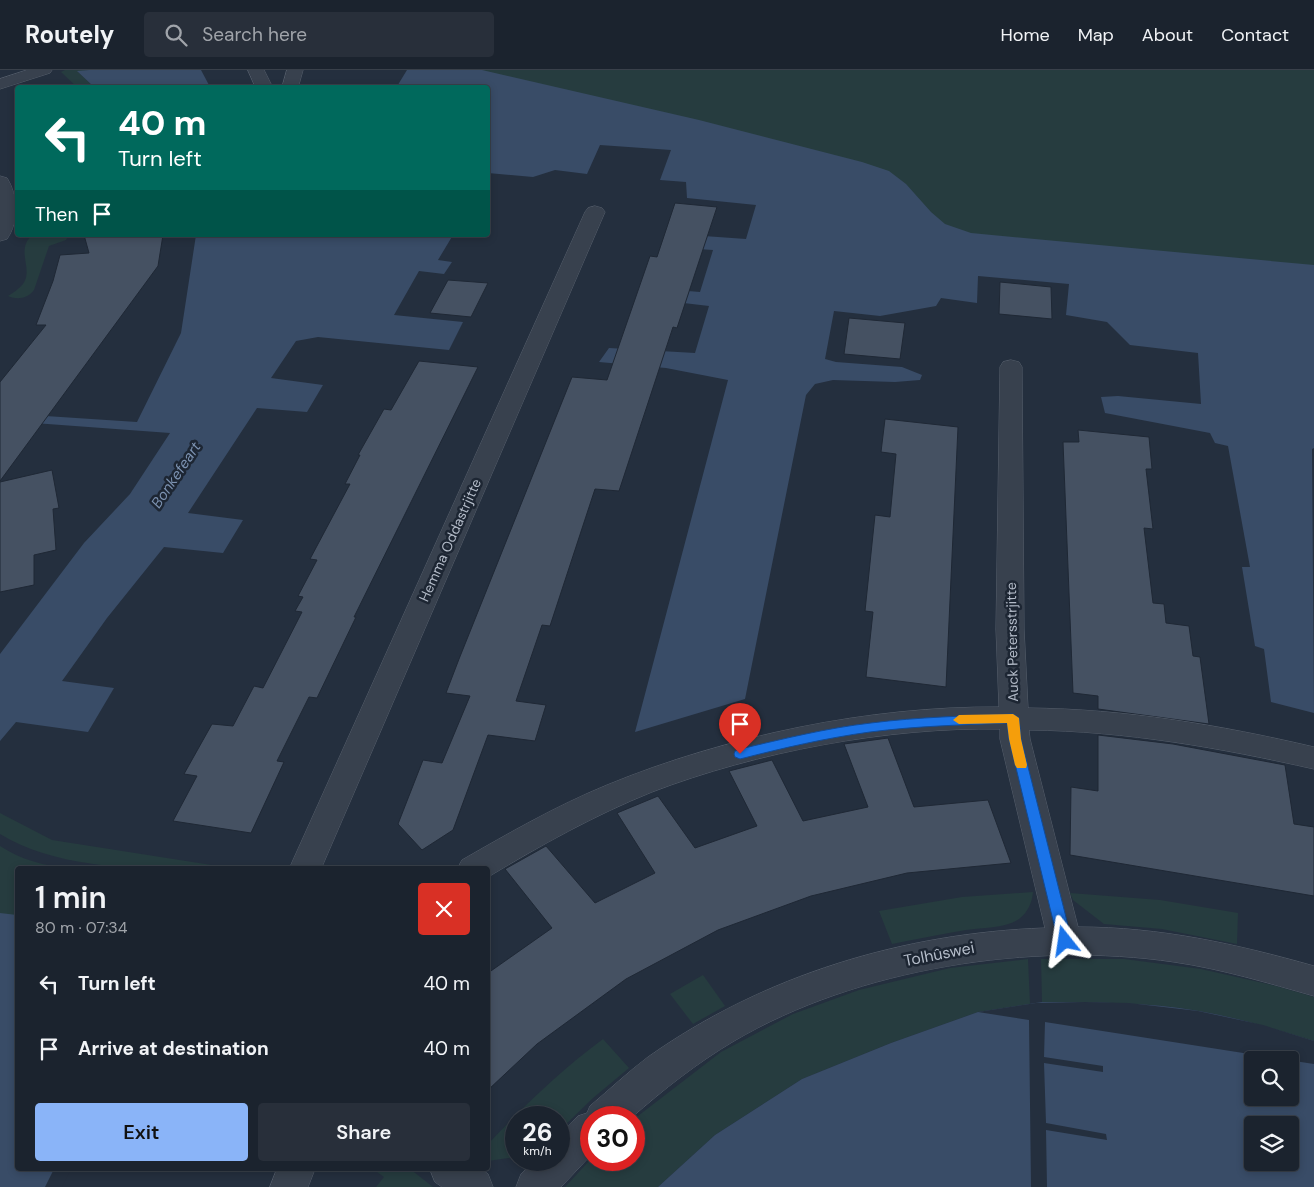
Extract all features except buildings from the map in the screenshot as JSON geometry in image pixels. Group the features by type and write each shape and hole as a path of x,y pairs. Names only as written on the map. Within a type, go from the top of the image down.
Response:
{"street":[{"path":"0,84 44,70"},
{"path":"256,70 264,85"},
{"path":"291,85 295,70"},
{"path":"0,235 3,228 7,191"},
{"name":"Hemma Oddastrjitte","path":"306,866 595,212"},
{"name":"Auck Petersstrjitte","path":"1011,367 1010,629 1013,718 1015,739 1065,941"},
{"path":"478,866 569,816 618,794 666,776 758,749 807,738 870,728 928,722 1013,718 1106,722 1264,746 1314,758"},
{"name":"Tolhûswei","path":"617,1106 663,1068 712,1033 761,1008 810,988 893,962 932,954 986,945 1065,941 1155,946 1214,956 1314,981"},
{"path":"536,1187 580,1141"},
{"path":"290,1187 295,1171"},
{"path":"452,1171 474,1187"}],"green space":[{"path":"65,70 89,70 78,72 92,85 75,85 61,72"},
{"path":"480,70 1314,70 1314,281 1024,255"},
{"path":"30,237 68,237 66,240 49,246 34,290 22,298 11,297 8,296 20,288 26,278 25,247"},
{"path":"0,813 52,840 218,866 115,866 84,863 26,847 0,834"},
{"path":"0,846 16,855 50,866 15,866 15,973 0,969"},
{"path":"1033,892 1031,904 1027,910 1019,919 1007,925 973,929 892,944 879,911 962,897"},
{"path":"1070,893 1160,900 1238,913 1237,944 1162,929 1104,924 1073,900"},
{"path":"1028,959 1030,1004 978,1012 891,1043 802,1079 715,1135 658,1187 565,1187 580,1171 645,1171 645,1111 721,1052 793,1014 859,990 950,968"},
{"path":"1041,959 1124,959 1201,969 1276,986 1314,997 1314,1041 1243,1020 1179,1008 1120,1003 1042,1002"},
{"path":"703,975 725,1006 693,1024 670,994"},
{"path":"603,1039 629,1068 585,1106 580,1106 580,1111 570,1120 570,1106 525,1106"},
{"path":"505,1126 505,1159 490,1161 490,1142"},
{"path":"376,1171 413,1171 433,1187 376,1187 384,1177"}],"water":[{"path":"201,70 209,85 92,85 77,71"},
{"path":"407,70 482,70 699,120 862,162 889,171 906,184 931,212 945,224 971,233 1314,265 1314,448 1312,449 1314,713 1271,702 1264,649 1255,646 1242,567 1250,567 1228,446 1215,443 1210,433 1105,413 1101,397 1118,396 1201,404 1198,353 1130,345 1107,322 1066,315 1069,284 978,276 977,303 941,298 936,306 880,316 834,311 825,359 836,362 902,367 922,375 920,380 895,382 833,380 815,384 806,395 745,699 635,732 728,380 666,368 599,362 609,348 695,353 709,306 675,302 676,290 700,292 713,250 698,249 704,236 746,239 756,205 687,198 686,182 660,180 671,150 600,145 587,174 555,170 533,177 490,173 490,85 398,85"},
{"name":"Bonkefeart","path":"196,237 452,237 438,260 452,262 444,274 419,271 394,315 463,322 449,350 318,337 296,341 271,378 323,385 307,412 257,408 188,513 243,520 223,553 164,547 107,618 62,681 114,688 88,732 16,722 0,741 0,654 84,543 130,494 170,433 34,423 0,413 137,422 181,333"},
{"path":"0,913 15,915 15,1171 67,1171 59,1187 0,1187"},
{"path":"1042,1002 1140,1004 1199,1011 1271,1028 1314,1041 1314,1187 658,1187 715,1135 802,1079 891,1043 978,1012"}],"pier":[{"path":"1036,1003 1129,1003 1198,1011 1263,1025 1314,1041 1314,1064 1299,1062 1299,1051 1244,1051 1244,1053 1045,1022 1044,1057 1103,1066 1103,1072 1044,1063 1046,1123 1106,1134 1107,1140 1046,1130 1047,1187 1031,1187 1029,1020 978,1012"},
{"path":"53,1171 70,1171 62,1187 45,1187"}],"slow traffic":[{"path":"959,720 1013,718 1015,739 1021,765"}],"route":[{"path":"740,754 807,738 870,728 974,719 1013,718 1015,739 1065,941"}]}
